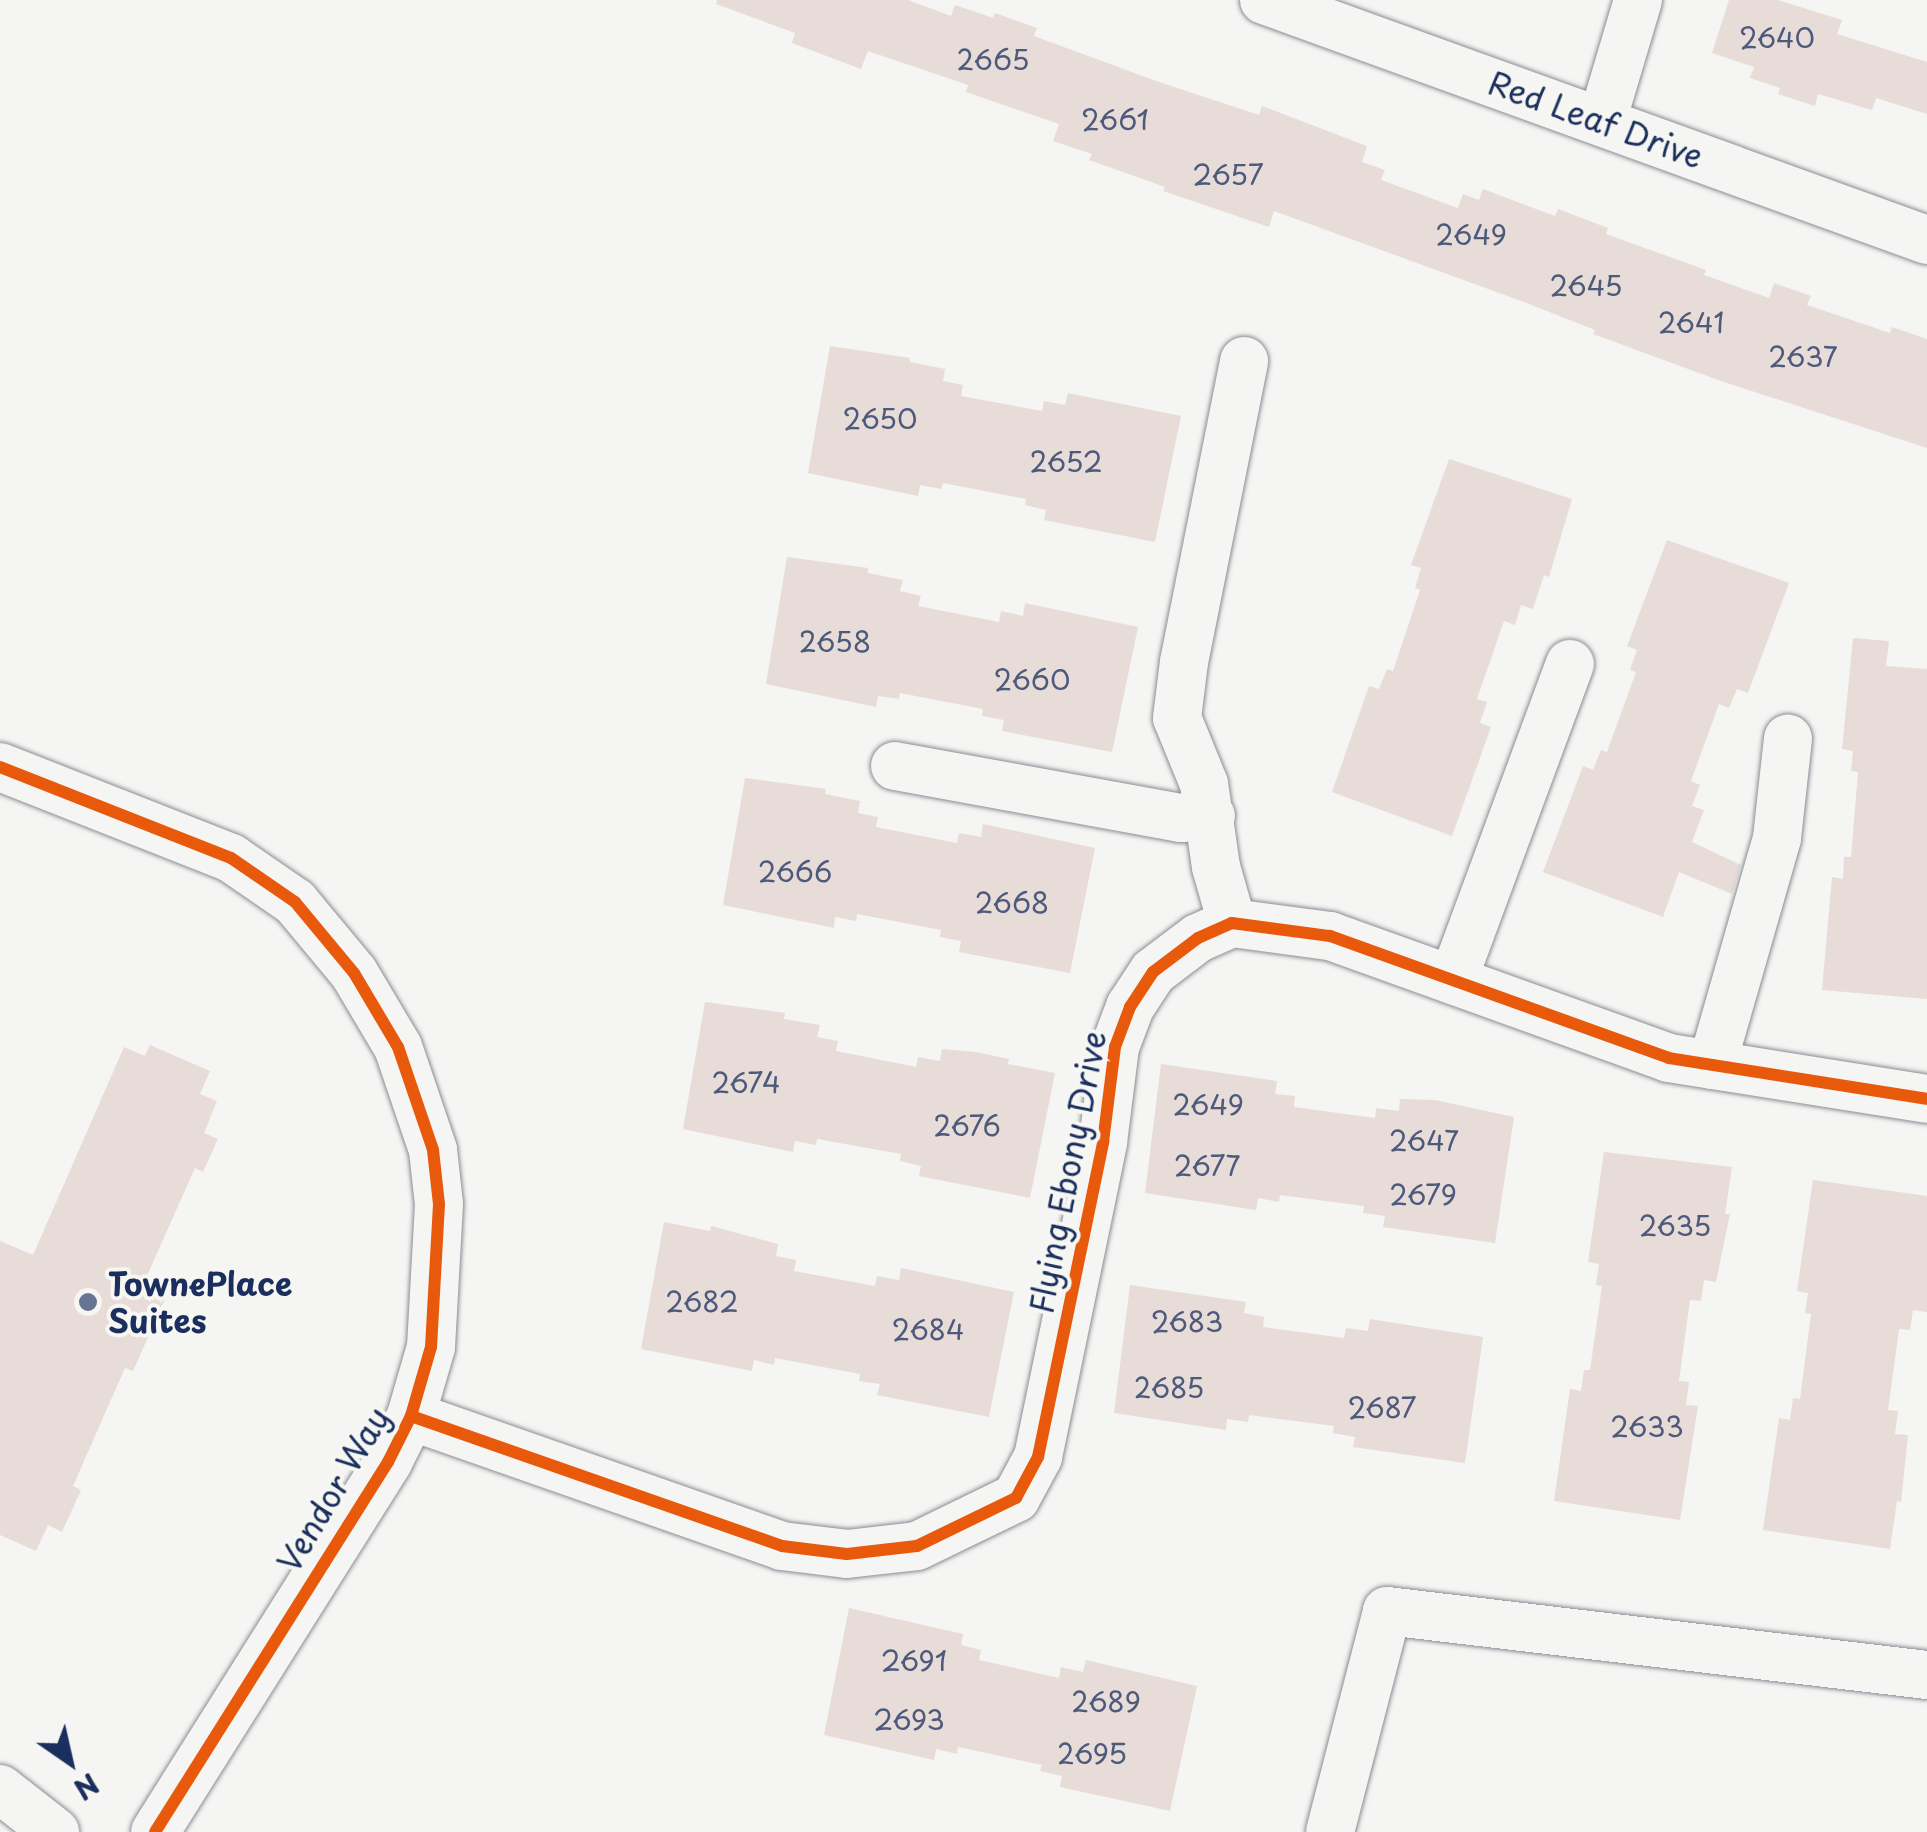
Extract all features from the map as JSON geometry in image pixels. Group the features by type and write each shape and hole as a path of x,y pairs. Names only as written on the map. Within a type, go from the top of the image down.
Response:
{"street":[{"name":"Red Leaf Drive","path":"1264,0 1927,240"},
{"path":"1602,121 1638,0"},
{"path":"1244,361 1184,662 1177,718 1211,816 1216,868 1232,924 1330,936 1668,1058 1927,1098"},
{"path":"1452,980 1570,664"},
{"path":"1712,1065 1777,838 1788,740"},
{"path":"894,766 1181,818 1211,816"},
{"name":"Vendor Way","path":"0,767 231,858 295,902 354,973 398,1047 433,1150 439,1204 431,1347 411,1416 388,1462 155,1832"},
{"name":"Flying Ebony Drive","path":"411,1416 782,1546 847,1554 917,1546 1016,1498 1038,1457 1103,1142 1115,1047 1130,1007 1153,972 1198,938 1232,924"},
{"path":"1330,1832 1388,1611 1927,1675"},
{"path":"0,1789 55,1832"}],"building":[{"path":"717,0 908,0 951,16 955,5 993,18 995,13 1037,28 1034,36 1159,82 1259,115 1262,106 1367,146 1362,162 1385,170 1381,180 1458,208 1463,194 1479,200 1483,189 1555,216 1558,209 1608,228 1606,234 1706,270 1704,275 1769,298 1774,283 1811,296 1807,305 1890,333 1892,327 1927,339 1927,448 1718,380 1593,334 1595,330 1524,302 1274,211 1269,227 1163,191 1165,187 1089,160 1092,154 1053,141 1059,124 966,92 968,85 868,51 861,69 792,43 795,33 716,4"},
{"path":"1729,0 1778,0 1842,20 1837,34 1927,62 1927,114 1876,98 1872,110 1818,94 1815,106 1778,94 1780,88 1750,78 1754,67 1712,53"},
{"path":"830,346 910,358 910,362 945,369 943,381 963,385 961,396 1042,411 1044,401 1065,405 1068,393 1181,416 1155,542 1044,520 1046,510 1025,505 1026,499 943,483 941,489 920,485 918,496 808,473"},
{"path":"1449,459 1572,499 1549,577 1544,575 1533,609 1521,605 1515,625 1504,621 1477,699 1487,702 1480,723 1491,727 1452,836 1332,792 1369,686 1379,689 1387,669 1393,671 1420,590 1415,588 1421,568 1411,565"},
{"path":"1667,540 1789,583 1748,693 1737,689 1729,708 1719,704 1691,781 1700,785 1692,806 1704,810 1692,842 1741,865 1732,894 1679,872 1663,917 1543,872 1583,766 1593,770 1601,750 1607,752 1636,672 1630,670 1637,650 1627,646"},
{"path":"787,557 868,568 868,573 903,580 900,591 921,596 918,606 999,622 1001,611 1023,616 1025,603 1138,627 1112,752 1002,731 1004,720 982,716 983,709 900,693 899,699 878,696 876,707 766,684"},
{"path":"1853,638 1889,641 1886,666 1927,669 1927,999 1822,990 1832,877 1843,879 1844,857 1851,857 1858,772 1851,771 1853,751 1842,749"},
{"path":"745,778 826,789 825,794 860,801 858,813 878,817 876,827 957,843 959,833 981,837 983,824 1095,848 1070,973 959,952 961,941 940,937 941,930 857,914 856,921 835,917 834,928 723,905"},
{"path":"705,1002 785,1013 784,1019 820,1025 817,1037 838,1041 836,1051 916,1067 918,1057 940,1061 942,1049 976,1052 1009,1059 1008,1064 1055,1073 1030,1198 919,1176 921,1166 900,1161 901,1154 817,1139 816,1145 795,1141 793,1152 683,1129"},
{"name":"TownePlace Suites","path":"150,1045 210,1071 200,1094 217,1101 204,1133 218,1139 203,1172 195,1168 141,1289 165,1299 133,1371 125,1368 73,1486 81,1490 62,1532 48,1525 36,1551 0,1535 0,1241 33,1255 124,1047 145,1056"},
{"path":"1161,1064 1277,1081 1275,1094 1295,1096 1294,1107 1375,1118 1376,1108 1399,1111 1400,1099 1435,1100 1514,1117 1495,1243 1383,1227 1385,1216 1363,1213 1364,1206 1280,1195 1279,1202 1258,1198 1256,1210 1145,1193"},
{"path":"1604,1152 1732,1167 1725,1214 1730,1214 1716,1282 1704,1280 1701,1301 1690,1300 1679,1381 1689,1382 1686,1405 1698,1406 1680,1520 1554,1501 1570,1389 1581,1391 1584,1370 1590,1370 1602,1286 1596,1285 1599,1264 1588,1262"},
{"path":"1813,1180 1927,1196 1927,1312 1913,1310 1910,1330 1899,1329 1888,1410 1898,1411 1895,1434 1908,1435 1901,1502 1897,1501 1890,1549 1763,1530 1779,1418 1790,1420 1793,1398 1800,1399 1811,1314 1805,1313 1808,1293 1797,1291"},
{"path":"664,1222 710,1231 711,1226 778,1244 776,1256 796,1260 794,1271 875,1286 877,1276 899,1280 901,1268 1014,1292 989,1417 877,1395 880,1384 859,1381 860,1374 775,1358 774,1365 754,1360 752,1371 641,1349"},
{"path":"1130,1285 1246,1302 1244,1313 1264,1317 1263,1327 1344,1338 1346,1328 1368,1331 1370,1319 1483,1337 1465,1463 1353,1447 1355,1437 1333,1433 1334,1426 1249,1415 1248,1422 1227,1419 1226,1430 1114,1413"},
{"path":"849,1608 963,1634 961,1645 981,1650 979,1660 1059,1678 1061,1667 1083,1672 1086,1660 1197,1686 1170,1811 1060,1787 1062,1776 1040,1771 1042,1765 958,1747 957,1754 936,1749 934,1760 824,1735"}],"cycle path":[{"path":"0,767 231,858 295,902 354,973 398,1047 433,1150 439,1204 431,1347 411,1416 388,1462 155,1832"},
{"path":"411,1416 782,1546 847,1554 917,1546 1016,1498 1038,1457 1103,1142 1115,1047 1130,1007 1153,972 1198,938 1232,923 1330,936 1669,1058 1927,1099"}],"place":[{"name":"TownePlace Suites","path":"88,1302"}]}
